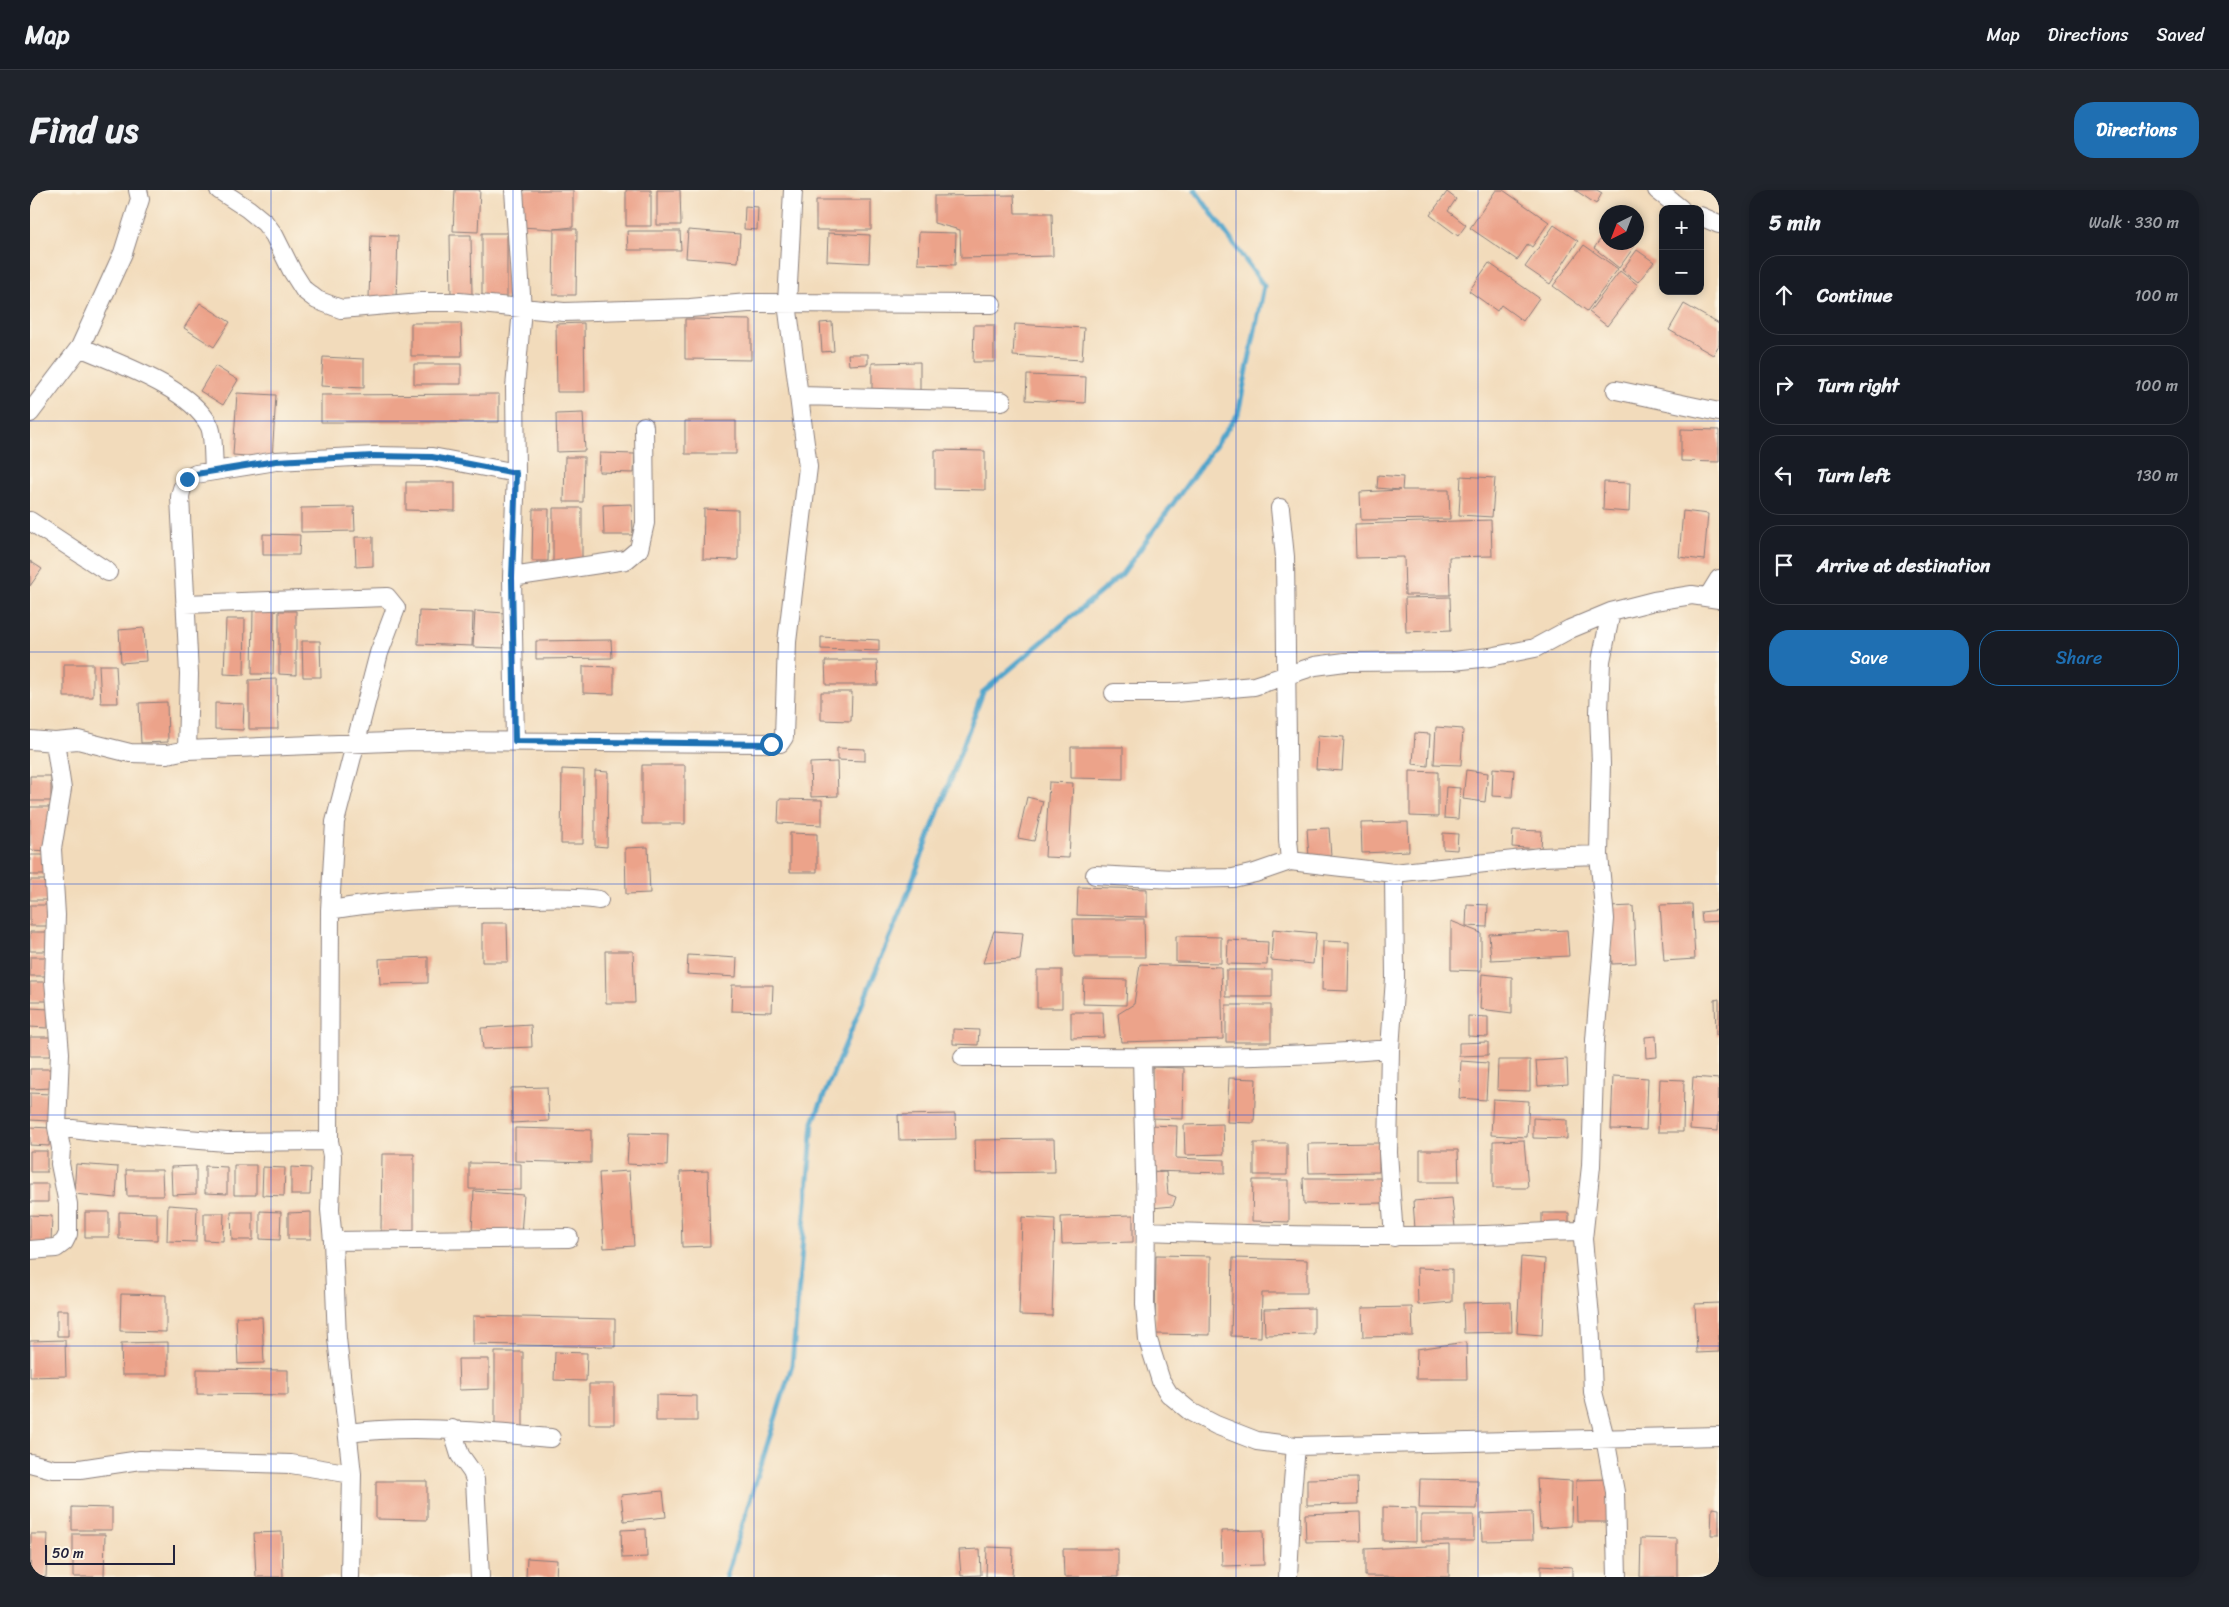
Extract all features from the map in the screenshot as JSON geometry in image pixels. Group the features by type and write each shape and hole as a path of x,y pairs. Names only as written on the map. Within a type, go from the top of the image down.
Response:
{"street":[{"path":"30,413 80,347 123,253 140,199 138,190"},
{"path":"219,190 265,223 274,234 292,271 304,290 317,300 341,309 431,302 459,302 564,312 690,308 730,304 992,304"},
{"path":"514,190 522,309 515,388 516,473 512,578 515,741"},
{"path":"30,740 55,742 78,740 130,754 167,754 187,750 415,741 780,743 784,737 787,642 808,467 787,303 793,190"},
{"path":"1657,190 1676,205"},
{"path":"80,347 166,386 193,404 210,427 214,471"},
{"path":"1616,390 1719,412"},
{"path":"799,396 1002,401"},
{"path":"512,578 626,560 639,549 645,523 644,426"},
{"path":"187,750 189,674 180,497 182,485 187,479 196,474 276,461 331,457 432,457 516,473"},
{"path":"1280,508 1285,557 1285,676 1290,861"},
{"path":"30,521 108,572"},
{"path":"1114,693 1216,690 1254,686 1315,666 1346,662 1453,660 1490,657 1535,648 1611,612 1654,601 1692,595 1713,598 1719,579"},
{"path":"185,604 386,597 396,608 379,653 335,822 330,910 329,1141 332,1156 330,1210 334,1241 337,1338 352,1474 350,1577"},
{"path":"1611,612 1601,661 1599,855 1605,919 1594,1040 1591,1166 1583,1231 1593,1392 1605,1438 1615,1492 1617,1577"},
{"path":"30,1250 56,1248 64,1242 68,1234 68,1204 60,1164 61,1148 57,1127 60,1053 54,980 56,914 52,849 62,788 55,742"},
{"path":"1095,875 1174,879 1233,878 1290,861 1394,873 1541,857 1599,855"},
{"path":"1394,873 1395,978 1390,1048 1388,1153 1394,1236"},
{"path":"330,910 373,903 459,898 575,896 599,900"},
{"path":"963,1057 1142,1058 1318,1055 1390,1048"},
{"path":"1142,1058 1148,1340 1161,1380 1169,1394 1191,1412 1216,1425 1257,1441 1296,1446 1719,1436"},
{"path":"57,1127 96,1132 226,1142 329,1141"},
{"path":"1146,1231 1247,1235 1394,1236 1583,1231"},
{"path":"334,1241 569,1238"},
{"path":"348,1433 383,1429 452,1428 551,1438"},
{"path":"452,1428 460,1455 472,1472 475,1480 480,1577"},
{"path":"1288,1577 1296,1446"},
{"path":"30,1463 52,1469 101,1467 140,1460 291,1464 352,1474"}],"building":[{"path":"455,190 480,190 478,232 453,231"},
{"path":"521,190 573,190 573,227 554,229 521,227"},
{"path":"626,190 651,190 651,226 626,226"},
{"path":"657,190 680,190 681,225 657,225"},
{"path":"1496,190 1503,190 1549,222 1532,247 1528,244 1517,260 1470,228"},
{"path":"1575,190 1597,190 1602,193 1596,204"},
{"path":"1447,192 1456,199 1448,211 1466,225 1458,236 1430,215"},
{"path":"1014,195 1015,213 1052,213 1053,256 961,258 960,230 934,223 934,196"},
{"path":"816,200 871,200 871,230 816,230"},
{"path":"745,206 758,207 757,230 744,229"},
{"path":"1554,225 1578,241 1550,284 1525,267"},
{"path":"554,229 577,229 576,295 553,295"},
{"path":"688,230 740,234 738,262 686,258"},
{"path":"627,231 680,231 681,250 628,250"},
{"path":"919,232 956,233 955,265 918,264"},
{"path":"482,233 507,233 507,299 482,298"},
{"path":"828,233 870,235 869,263 827,261"},
{"path":"371,235 398,236 396,299 369,298"},
{"path":"450,235 471,235 472,295 451,296"},
{"path":"1599,241 1599,250 1632,250 1619,268 1594,248"},
{"path":"1584,245 1618,269 1587,311 1553,286"},
{"path":"1637,250 1654,262 1638,282 1622,270"},
{"path":"1489,263 1539,298 1523,321 1501,305 1497,311 1469,291"},
{"path":"1620,271 1638,285 1607,326 1589,312"},
{"path":"200,303 230,322 214,347 184,328"},
{"path":"1684,304 1719,324 1719,345 1713,355 1669,330"},
{"path":"685,319 751,320 751,360 685,359"},
{"path":"832,322 834,351 822,352 820,323"},
{"path":"411,323 461,323 462,356 411,356"},
{"path":"584,323 585,392 557,392 556,324"},
{"path":"1015,324 1084,328 1082,360 1013,356"},
{"path":"974,325 994,325 994,362 973,362"},
{"path":"848,354 868,354 868,364 849,365"},
{"path":"323,357 364,359 364,388 321,386"},
{"path":"920,362 920,390 872,391 872,363"},
{"path":"414,364 461,364 461,384 414,384"},
{"path":"215,366 238,380 223,405 200,391"},
{"path":"1027,375 1086,377 1085,403 1026,400"},
{"path":"237,393 276,395 272,458 233,455"},
{"path":"499,394 499,422 321,422 321,395"},
{"path":"583,413 585,451 557,452 556,414"},
{"path":"685,421 736,421 736,454 685,454"},
{"path":"1681,429 1719,430 1719,462 1681,461"},
{"path":"935,450 985,451 985,490 935,489"},
{"path":"600,453 635,454 634,473 599,472"},
{"path":"565,457 584,457 583,502 564,502"},
{"path":"1378,475 1403,477 1402,490 1449,490 1450,519 1361,520 1360,492 1400,490 1377,488"},
{"path":"1461,476 1495,478 1492,517 1459,515"},
{"path":"406,482 455,482 455,511 406,510"},
{"path":"1604,482 1630,483 1629,512 1603,510"},
{"path":"632,504 633,535 604,535 603,505"},
{"path":"354,507 355,531 301,532 301,508"},
{"path":"553,508 582,508 582,563 553,563"},
{"path":"533,509 549,509 548,561 532,561"},
{"path":"704,509 738,510 738,560 703,559"},
{"path":"1683,511 1708,514 1704,560 1679,557"},
{"path":"1491,520 1492,556 1449,557 1450,595 1405,595 1404,557 1356,558 1355,524"},
{"path":"263,534 300,535 299,555 263,555"},
{"path":"355,537 373,537 373,566 356,567"},
{"path":"30,561 42,569 30,586"},
{"path":"1450,597 1451,630 1406,632 1405,598"},
{"path":"253,609 274,610 273,674 252,674"},
{"path":"279,611 296,611 296,675 279,674"},
{"path":"419,611 473,613 472,646 418,644"},
{"path":"475,611 505,613 504,648 473,647"},
{"path":"226,619 245,619 244,675 224,674"},
{"path":"144,628 146,661 121,663 119,630"},
{"path":"821,637 879,640 879,651 821,649"},
{"path":"611,640 612,658 536,659 536,641"},
{"path":"302,641 320,641 321,677 303,677"},
{"path":"825,661 877,661 878,685 826,685"},
{"path":"64,664 93,664 93,697 64,697"},
{"path":"99,665 116,665 118,703 101,703"},
{"path":"583,666 614,667 614,694 583,693"},
{"path":"277,679 278,729 249,729 249,680"},
{"path":"821,692 852,692 851,721 821,720"},
{"path":"167,702 168,742 141,743 139,703"},
{"path":"215,703 244,704 243,730 215,729"},
{"path":"1436,727 1463,729 1461,765 1434,764"},
{"path":"1415,733 1430,734 1428,766 1413,764"},
{"path":"1318,735 1344,737 1342,771 1316,769"},
{"path":"1071,747 1123,747 1123,779 1071,778"},
{"path":"837,748 865,749 865,761 837,760"},
{"path":"837,762 838,796 811,797 810,763"},
{"path":"642,765 685,765 685,824 642,824"},
{"path":"1493,768 1514,770 1512,797 1492,796"},
{"path":"562,769 584,770 583,844 561,844"},
{"path":"1466,770 1488,773 1485,802 1463,799"},
{"path":"595,771 608,772 607,847 595,846"},
{"path":"1410,771 1438,772 1438,817 1410,816"},
{"path":"30,776 51,776 51,801 30,801"},
{"path":"1049,782 1073,783 1069,858 1045,857"},
{"path":"1446,787 1460,788 1458,819 1444,818"},
{"path":"1027,797 1043,801 1034,841 1018,838"},
{"path":"779,799 822,800 822,825 778,823"},
{"path":"30,807 49,807 48,851 30,850"},
{"path":"1408,822 1409,851 1362,853 1361,823"},
{"path":"1329,828 1331,856 1309,857 1307,829"},
{"path":"1513,830 1542,831 1541,849 1512,847"},
{"path":"790,833 817,834 817,872 790,872"},
{"path":"1443,833 1458,834 1457,850 1443,849"},
{"path":"648,847 650,893 626,894 625,848"},
{"path":"30,855 47,855 47,875 30,875"},
{"path":"30,880 48,880 48,900 30,900"},
{"path":"1078,887 1147,889 1147,917 1077,915"},
{"path":"1467,904 1488,905 1487,927 1466,926"},
{"path":"1692,904 1695,959 1664,961 1660,905"},
{"path":"30,905 50,905 50,926 30,926"},
{"path":"1633,906 1636,963 1612,964 1609,907"},
{"path":"1719,910 1719,921 1702,922 1701,912"},
{"path":"1073,919 1144,919 1145,957 1074,957"},
{"path":"1451,921 1481,933 1481,971 1451,970"},
{"path":"482,923 507,923 508,962 482,962"},
{"path":"1273,929 1316,933 1313,964 1271,960"},
{"path":"1567,930 1569,956 1491,960 1489,934"},
{"path":"994,931 1023,933 1020,960 983,963"},
{"path":"30,932 47,932 47,951 30,951"},
{"path":"1176,936 1221,937 1221,963 1176,962"},
{"path":"1228,940 1268,942 1267,965 1227,964"},
{"path":"1323,941 1349,942 1348,991 1322,990"},
{"path":"605,951 633,951 635,1003 606,1003"},
{"path":"688,955 737,958 736,977 687,974"},
{"path":"30,957 50,957 50,976 30,976"},
{"path":"428,957 428,983 380,984 379,959"},
{"path":"1140,964 1221,967 1223,1039 1121,1042 1118,1014 1134,1004"},
{"path":"1037,970 1062,970 1062,1008 1037,1008"},
{"path":"1226,970 1272,970 1272,997 1226,997"},
{"path":"1482,974 1512,977 1512,1013 1480,1009"},
{"path":"1084,979 1127,980 1126,1005 1083,1004"},
{"path":"30,982 49,982 49,1001 30,1001"},
{"path":"732,985 773,985 772,1012 731,1011"},
{"path":"1719,999 1719,1035 1716,1035 1715,1000"},
{"path":"1226,1005 1271,1005 1271,1042 1226,1042"},
{"path":"30,1008 49,1009 48,1028 30,1027"},
{"path":"1071,1012 1103,1012 1104,1037 1071,1038"},
{"path":"1468,1016 1488,1017 1488,1037 1468,1036"},
{"path":"531,1025 532,1047 483,1049 481,1028"},
{"path":"953,1029 979,1030 978,1045 953,1044"},
{"path":"1656,1036 1657,1057 1646,1058 1645,1037"},
{"path":"30,1037 52,1037 52,1056 30,1056"},
{"path":"1488,1042 1488,1055 1459,1056 1459,1043"},
{"path":"1567,1059 1568,1084 1538,1086 1536,1061"},
{"path":"1498,1060 1530,1060 1530,1091 1497,1090"},
{"path":"1461,1061 1488,1063 1486,1100 1459,1098"},
{"path":"1152,1067 1184,1068 1183,1119 1151,1118"},
{"path":"30,1069 51,1069 52,1088 30,1089"},
{"path":"1613,1076 1648,1078 1646,1130 1611,1129"},
{"path":"1693,1077 1719,1079 1718,1131 1690,1129"},
{"path":"1229,1078 1256,1079 1254,1123 1227,1122"},
{"path":"1660,1079 1684,1080 1683,1132 1658,1132"},
{"path":"547,1087 549,1121 512,1123 511,1088"},
{"path":"30,1093 50,1094 49,1121 30,1120"},
{"path":"1493,1099 1529,1101 1527,1137 1491,1135"},
{"path":"955,1114 956,1139 899,1140 898,1115"},
{"path":"1533,1118 1567,1120 1567,1139 1533,1138"},
{"path":"1223,1124 1224,1154 1185,1155 1184,1125"},
{"path":"1149,1125 1177,1126 1176,1158 1225,1160 1225,1173 1148,1171"},
{"path":"30,1127 50,1128 49,1146 30,1145"},
{"path":"515,1128 591,1130 591,1163 515,1161"},
{"path":"629,1133 668,1134 667,1166 627,1164"},
{"path":"1054,1139 1055,1172 976,1173 975,1140"},
{"path":"1524,1140 1528,1188 1493,1188 1493,1141"},
{"path":"1254,1143 1287,1143 1287,1175 1254,1175"},
{"path":"1379,1143 1379,1172 1309,1173 1308,1144"},
{"path":"1420,1150 1458,1150 1459,1182 1420,1182"},
{"path":"30,1151 47,1151 47,1172 30,1172"},
{"path":"382,1154 414,1154 414,1232 381,1231"},
{"path":"469,1163 521,1164 521,1190 469,1189"},
{"path":"76,1164 118,1167 116,1198 74,1194"},
{"path":"234,1165 256,1165 256,1195 234,1195"},
{"path":"196,1166 196,1194 172,1195 171,1167"},
{"path":"205,1166 227,1167 227,1194 205,1193"},
{"path":"263,1167 285,1168 284,1196 262,1195"},
{"path":"291,1167 311,1168 310,1195 291,1195"},
{"path":"126,1170 162,1170 163,1196 127,1196"},
{"path":"629,1171 634,1246 604,1248 599,1173"},
{"path":"708,1171 710,1246 682,1247 680,1172"},
{"path":"1166,1172 1168,1194 1176,1197 1173,1206 1152,1208 1149,1173"},
{"path":"1303,1178 1382,1178 1383,1203 1304,1204"},
{"path":"1253,1180 1289,1180 1289,1222 1252,1221"},
{"path":"30,1184 48,1184 48,1202 30,1202"},
{"path":"474,1191 524,1195 521,1234 472,1231"},
{"path":"1452,1198 1455,1227 1415,1229 1413,1201"},
{"path":"168,1205 197,1207 196,1242 167,1241"},
{"path":"260,1211 281,1212 280,1240 260,1239"},
{"path":"85,1212 109,1212 109,1237 85,1237"},
{"path":"119,1212 157,1213 157,1240 119,1239"},
{"path":"231,1212 253,1212 253,1240 232,1240"},
{"path":"311,1212 311,1239 288,1239 288,1213"},
{"path":"204,1213 224,1213 223,1241 204,1240"},
{"path":"1542,1213 1569,1213 1569,1226 1542,1226"},
{"path":"30,1215 52,1216 51,1244 30,1243"},
{"path":"1133,1215 1133,1242 1062,1244 1061,1217"},
{"path":"1022,1217 1055,1219 1052,1316 1019,1315"},
{"path":"1156,1255 1211,1256 1210,1335 1155,1334"},
{"path":"1521,1257 1545,1259 1542,1335 1517,1333"},
{"path":"1233,1258 1307,1260 1307,1293 1262,1293 1261,1337 1231,1336"},
{"path":"1417,1268 1452,1269 1452,1302 1418,1305"},
{"path":"121,1294 166,1295 166,1332 120,1331"},
{"path":"1511,1302 1512,1332 1464,1333 1463,1303"},
{"path":"1719,1303 1719,1352 1697,1353 1695,1304"},
{"path":"1412,1307 1413,1336 1363,1337 1362,1308"},
{"path":"1314,1308 1314,1334 1265,1335 1264,1309"},
{"path":"57,1310 68,1310 68,1336 57,1336"},
{"path":"473,1316 615,1319 615,1347 473,1344"},
{"path":"236,1317 262,1317 264,1363 238,1364"},
{"path":"65,1340 66,1376 30,1377 30,1341"},
{"path":"168,1342 168,1375 122,1375 121,1343"},
{"path":"1466,1342 1467,1379 1416,1379 1417,1349"},
{"path":"495,1352 523,1352 523,1427 495,1427"},
{"path":"555,1352 587,1353 586,1381 554,1380"},
{"path":"458,1359 489,1359 489,1389 459,1390"},
{"path":"197,1369 288,1370 288,1395 197,1394"},
{"path":"589,1384 614,1384 614,1424 589,1424"},
{"path":"656,1395 697,1396 697,1421 656,1421"},
{"path":"1357,1478 1358,1504 1307,1505 1307,1479"},
{"path":"1420,1479 1478,1480 1477,1509 1419,1508"},
{"path":"1537,1479 1572,1481 1571,1526 1540,1528"},
{"path":"1608,1479 1609,1522 1577,1522 1576,1480"},
{"path":"376,1481 427,1481 427,1520 376,1519"},
{"path":"663,1491 666,1517 624,1521 621,1495"},
{"path":"72,1507 112,1508 112,1530 72,1530"},
{"path":"1383,1507 1416,1508 1416,1542 1383,1541"},
{"path":"1712,1508 1719,1509 1719,1535 1711,1535"},
{"path":"1360,1512 1361,1541 1306,1542 1305,1514"},
{"path":"1532,1512 1533,1540 1482,1541 1481,1514"},
{"path":"1421,1515 1474,1515 1474,1541 1421,1541"},
{"path":"646,1529 647,1557 622,1558 621,1530"},
{"path":"1263,1530 1264,1565 1222,1566 1221,1531"},
{"path":"282,1532 283,1577 256,1577 254,1533"},
{"path":"31,1534 48,1534 46,1577 30,1577"},
{"path":"73,1534 105,1534 104,1577 73,1577"},
{"path":"1641,1538 1677,1539 1677,1577 1640,1577"},
{"path":"1449,1545 1449,1577 1365,1576 1365,1549"},
{"path":"987,1547 1013,1548 1012,1577 986,1577"},
{"path":"980,1549 981,1575 961,1576 959,1550"},
{"path":"1063,1549 1118,1549 1118,1577 1064,1577"},
{"path":"527,1558 557,1560 556,1577 526,1577"},
{"path":"1541,1565 1572,1567 1572,1577 1541,1577"}],"waterway":[{"path":"726,1577 792,1365 813,1122 901,911 983,692 1122,574 1238,414 1264,286 1195,190"}],"route":[{"path":"187,479 196,474 276,461 374,456 432,457 516,473 512,578 515,741 771,744"}]}
